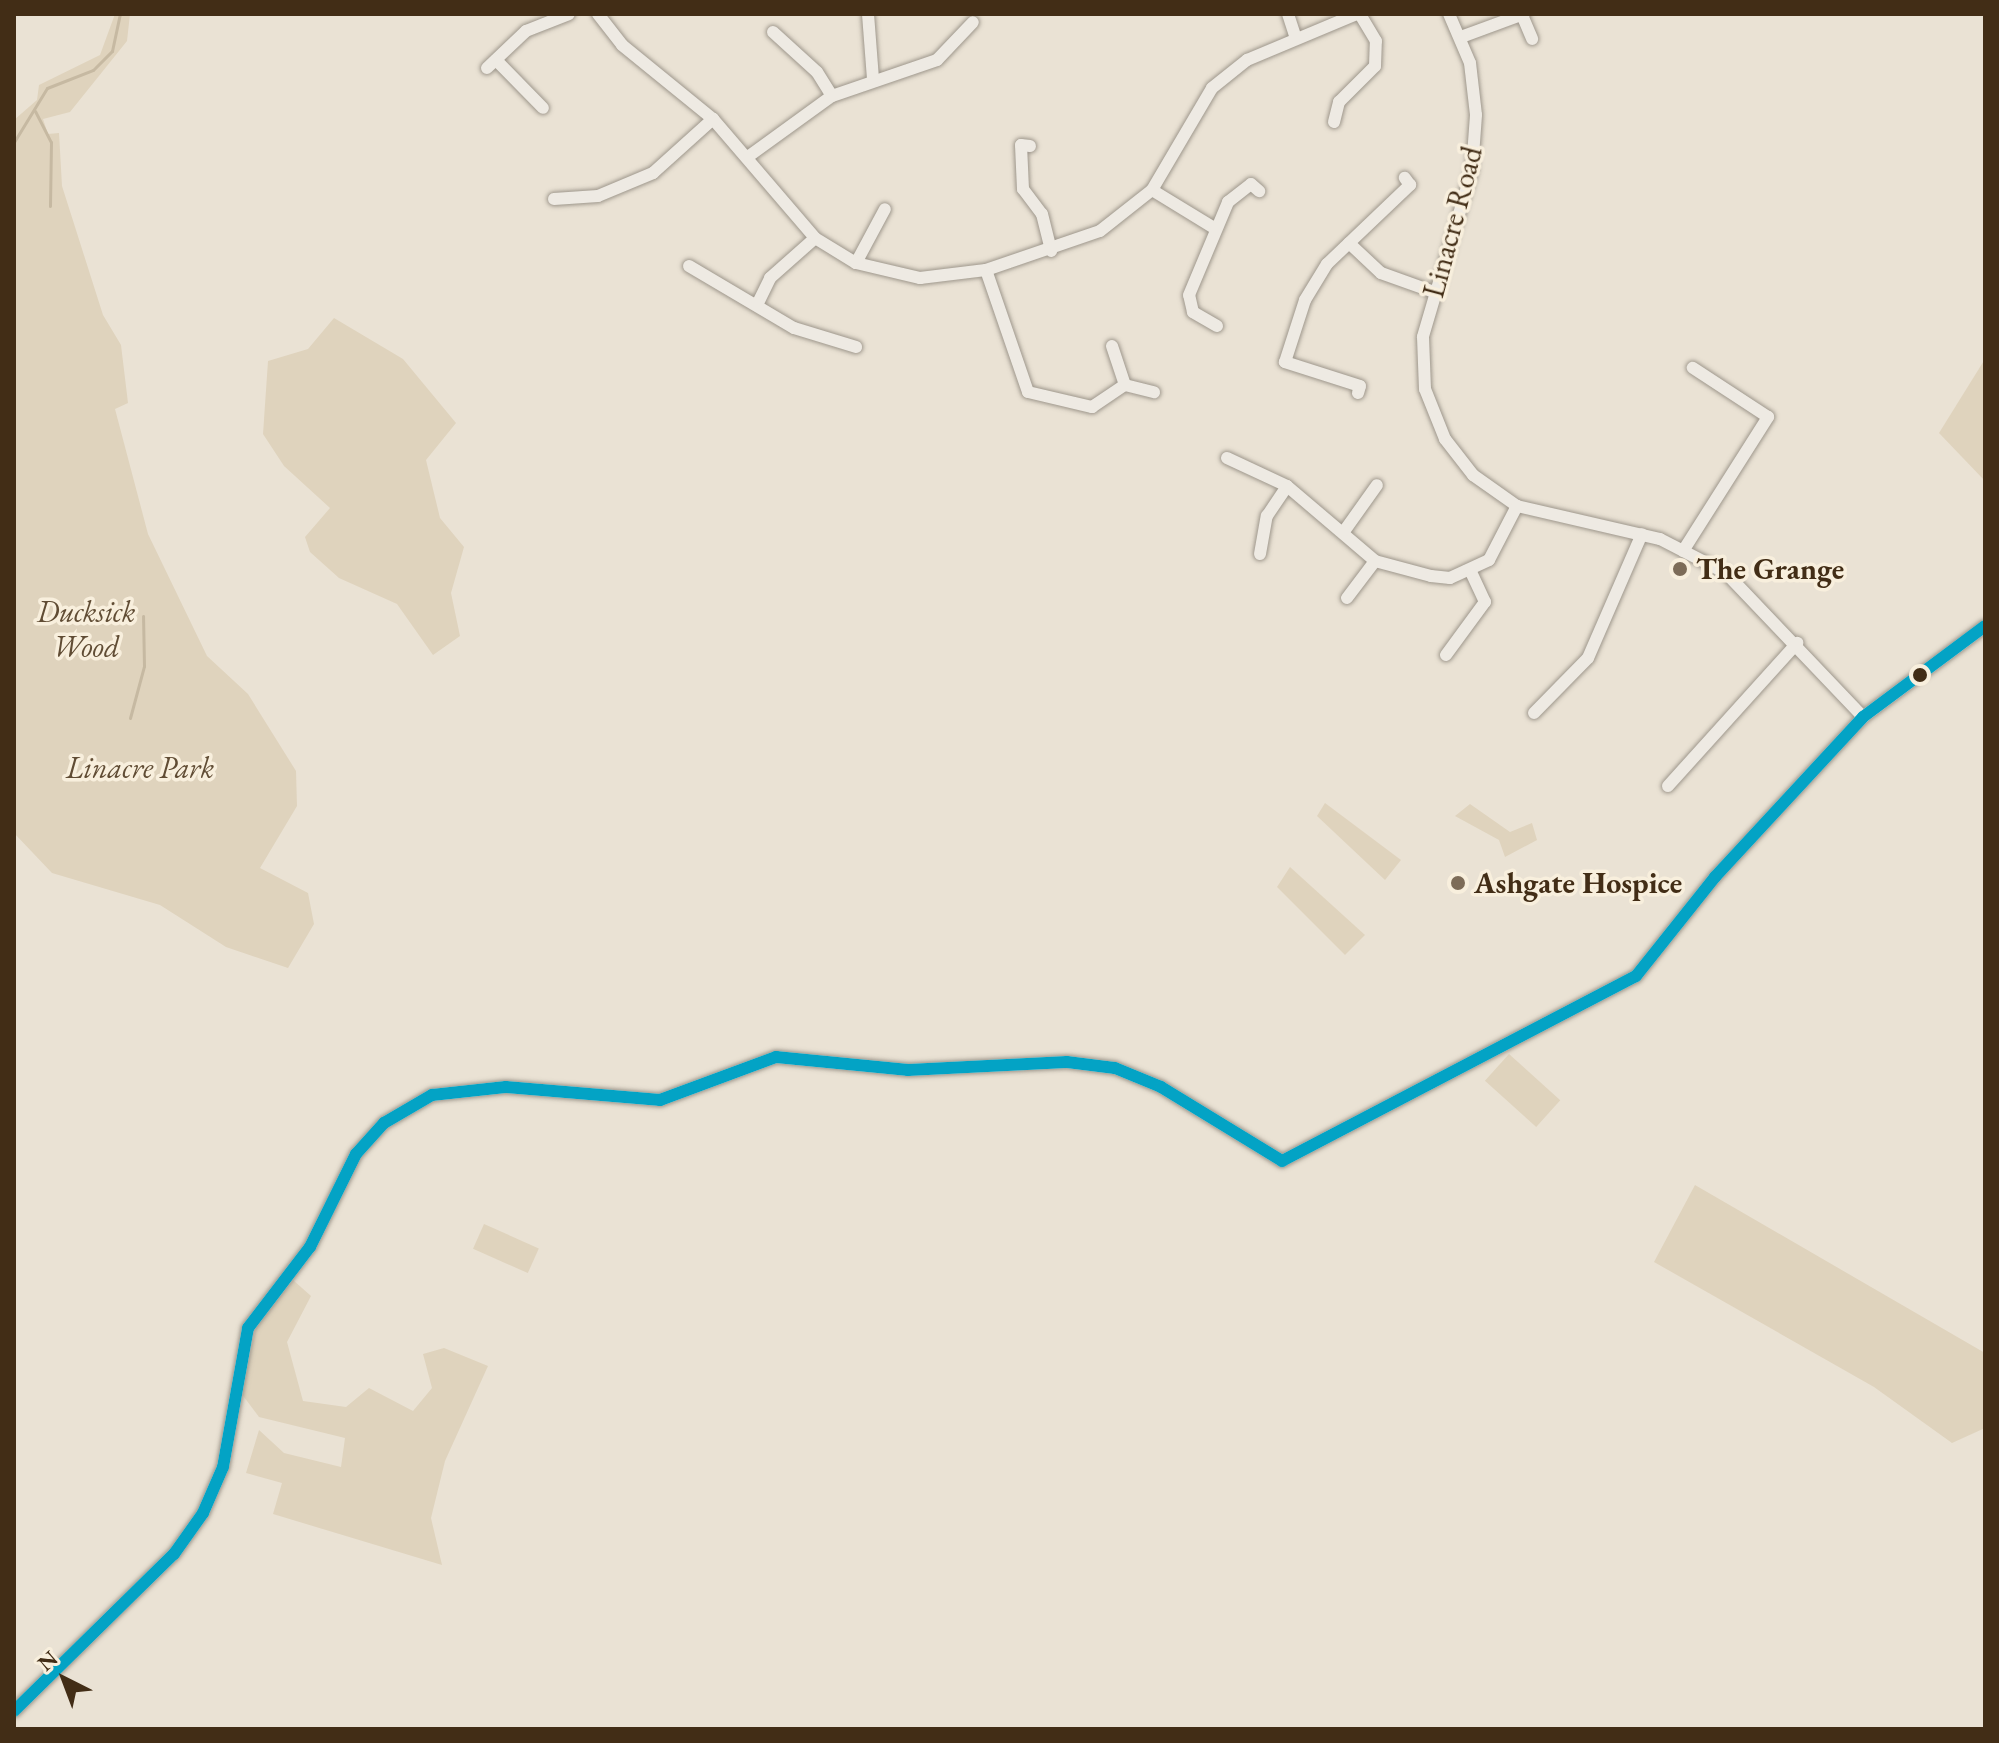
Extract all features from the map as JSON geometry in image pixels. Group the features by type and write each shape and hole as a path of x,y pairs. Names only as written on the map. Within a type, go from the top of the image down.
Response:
{"street":[{"path":"543,108 492,64 526,31 569,14"},
{"path":"598,14 622,45 713,119 749,156 815,238 856,263 920,278 986,270 1051,251 1100,231 1152,190 1212,88 1295,36 1358,14 1376,41 1375,66 1339,102 1334,122"},
{"path":"868,14 873,79"},
{"path":"1288,14 1295,36"},
{"name":"Linacre Road","path":"1449,14 1461,37 1474,91 1475,148 1423,337 1430,401 1445,439 1473,475 1517,506 1642,534 1726,573 1797,643 1863,717"},
{"path":"1461,37 1523,14 1532,39"},
{"path":"749,156 832,96 873,79 937,60 973,22"},
{"path":"773,32 817,72 832,96"},
{"path":"554,199 598,196 653,173 713,119"},
{"path":"1030,146 1021,145 1023,189 1042,214 1051,251"},
{"path":"1358,393 1360,386 1285,362 1305,300 1349,243 1410,185 1405,178"},
{"path":"1217,326 1193,312 1189,295 1216,229 1240,189 1251,184 1259,191"},
{"path":"1152,190 1216,229"},
{"path":"856,263 885,209"},
{"path":"757,305 770,278 815,238"},
{"path":"1349,243 1381,273 1434,292"},
{"path":"689,266 794,328 856,347"},
{"path":"986,270 1028,392 1092,407 1125,385 1154,392"},
{"path":"1112,346 1125,385"},
{"path":"1683,551 1768,417 1693,368"},
{"path":"1227,458 1287,486 1345,530 1375,561 1450,578 1471,572 1489,560 1517,506"},
{"path":"1345,530 1377,485"},
{"path":"1260,554 1267,516 1287,486"},
{"path":"1534,713 1588,658 1642,534"},
{"path":"1347,598 1375,561"},
{"path":"1446,655 1485,602 1471,572"},
{"path":"14,1711 163,1565 203,1513 223,1467 248,1328 310,1247 356,1154 384,1123 432,1095 506,1087 660,1100 776,1057 908,1070 1067,1062 1115,1068 1161,1087 1282,1161 1627,982 1863,717 1985,626"},
{"path":"1668,786 1797,643"}],"green space":[{"name":"Ducksick Wood","path":"115,14 130,14 127,41 70,112 43,119 48,134 59,133 62,186 103,315 121,345 128,403 115,409 148,534 207,656 248,694 296,771 297,806 260,868 308,893 314,924 288,968 226,947 160,905 52,873 14,833 14,120 37,100 39,85 100,55"},
{"path":"334,318 403,359 456,423 426,460 440,518 464,547 451,593 460,636 433,655 397,604 339,578 310,552 305,537 330,508 284,466 263,434 268,361 308,349"},
{"path":"1985,359 1985,481 1939,433"},
{"path":"1325,803 1401,860 1385,880 1317,816"},
{"path":"1470,804 1510,832 1532,823 1537,840 1505,857 1499,840 1455,816"},
{"path":"1290,867 1365,935 1345,955 1277,887"},
{"path":"1509,1054 1560,1100 1536,1127 1485,1081"},
{"path":"1695,1185 1985,1353 1985,1428 1952,1443 1874,1387 1654,1262"},
{"path":"484,1224 539,1248 528,1273 473,1249"},
{"path":"293,1280 311,1296 287,1342 303,1401 346,1407 369,1388 413,1411 432,1388 423,1354 444,1348 488,1366 445,1461 431,1518 442,1565 273,1514 282,1483 246,1473 259,1430 284,1453 341,1467 345,1438 259,1417 241,1393 257,1324"}],"waterway":[{"path":"14,142 47,88 93,70 112,51 120,14"},
{"path":"35,111 51,142 50,206"},
{"path":"130,718 144,666 143,616"}],"transit line":[{"path":"14,1711 174,1554 203,1513 223,1467 248,1328 310,1247 356,1154 384,1123 432,1095 506,1087 660,1100 776,1057 908,1070 1067,1062 1115,1068 1161,1087 1282,1161 1636,976 1715,877 1863,717 1985,626"}],"place":[{"name":"The Grange","path":"1680,569"},
{"name":"Ashgate Hospice","path":"1458,883"}],"park label":[{"name":"Linacre Park","path":"140,768"}]}
